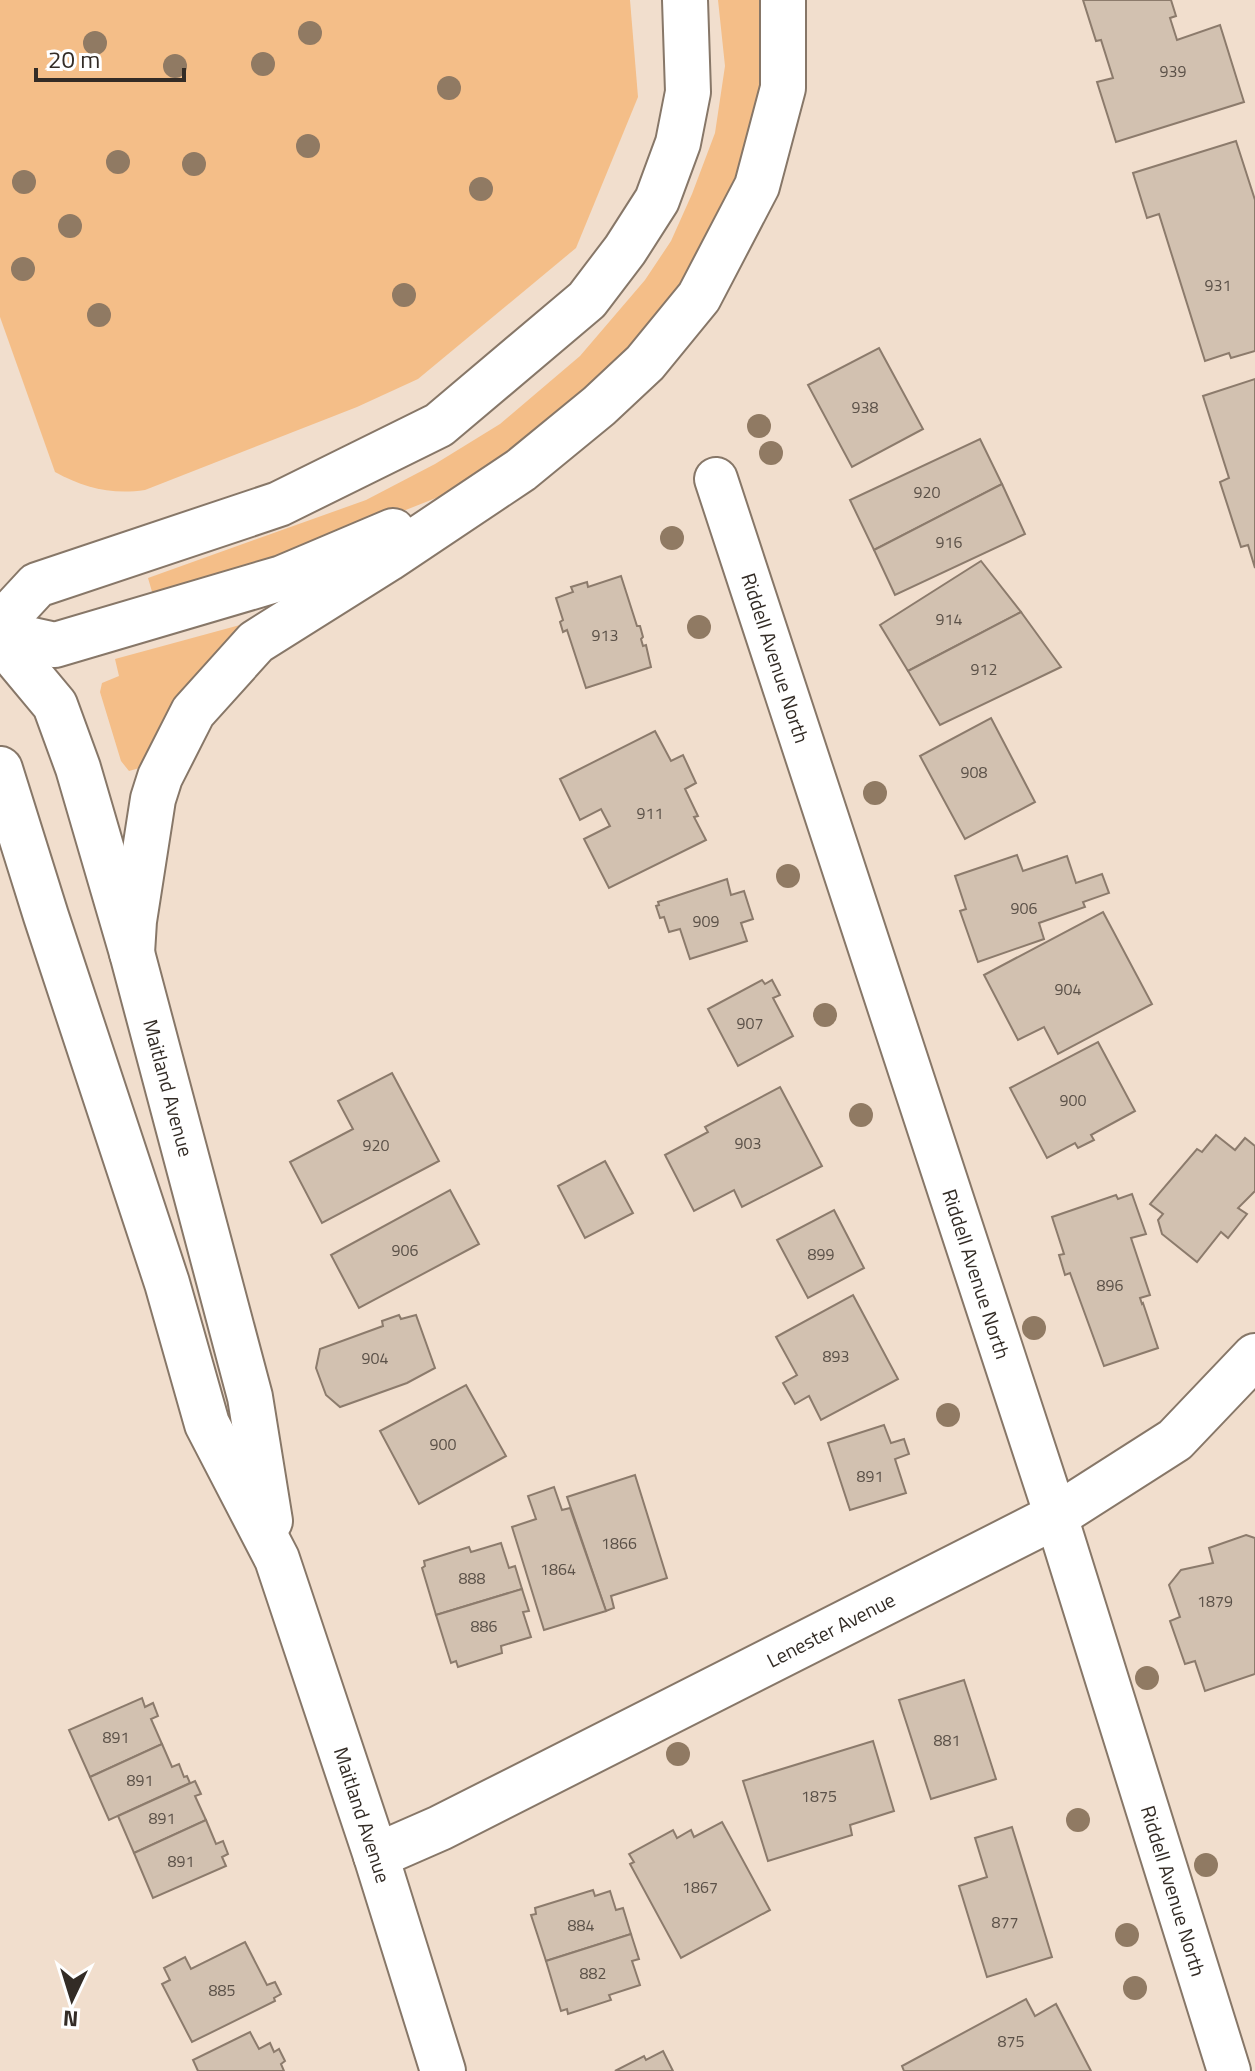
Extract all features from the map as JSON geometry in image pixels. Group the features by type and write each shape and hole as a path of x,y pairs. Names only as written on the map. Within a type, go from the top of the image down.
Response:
{"main road":[{"path":"0,625 37,585 279,504 439,425 587,300 625,250 657,200 678,143 688,92 685,0"},
{"path":"132,953 153,799 160,777 193,712 256,642 521,470 599,406 645,363 699,297 757,186 783,88 783,0"},
{"path":"0,636 55,645 282,578 388,533 521,470"},
{"name":"Maitland Avenue","path":"0,636 55,705 78,768 132,953 250,1397 277,1559 376,1856 443,2071"},
{"name":"Maitland Avenue","path":"0,769 167,1283 207,1424 277,1559"},
{"name":"Lenester Avenue","path":"376,1856 440,1828 1056,1516 1175,1440 1255,1356"}],"street":[{"name":"Riddell Avenue North","path":"716,479 1056,1516 1229,2071"}],"shaded area":[{"path":"0,0 630,0 638,97 576,248 418,379 357,407 145,490 110,491 88,486 55,472 0,317"},
{"path":"718,0 763,0 765,35 761,102 732,196 689,275 635,343 547,423 497,463 441,496 310,548 153,595 148,578 366,500 435,464 500,424 580,356 645,280 671,241 692,194 715,133 725,66"},
{"path":"240,625 243,640 150,765 129,771 121,761 100,692 102,683 119,676 115,659"}],"building":[{"path":"1083,0 1171,0 1176,16 1170,18 1177,40 1220,25 1244,102 1116,142 1097,82 1113,78 1101,40 1096,41"},
{"path":"1236,141 1255,200 1255,351 1231,358 1229,353 1205,361 1159,214 1147,218 1133,173"},
{"path":"879,348 923,429 852,467 808,385"},
{"path":"1255,379 1255,568 1248,545 1241,547 1220,482 1229,478 1203,396"},
{"path":"980,439 1002,484 874,550 850,500"},
{"path":"1002,484 1025,534 895,595 874,550"},
{"path":"981,561 1021,612 908,671 880,625"},
{"path":"621,576 651,667 586,688 567,630 563,632 560,622 563,620 556,598 573,592 571,587 587,582 588,587"},
{"path":"1021,612 1061,667 940,725 908,671"},
{"path":"991,718 1035,802 965,839 920,756"},
{"path":"655,731 671,761 683,755 696,783 685,789 706,840 609,888 584,839 610,826 601,809 580,820 560,779"},
{"path":"1017,855 1023,871 1067,856 1076,883 1102,874 1109,893 1083,902 1085,907 1039,923 1044,939 978,962 960,911 966,909 955,876"},
{"path":"727,879 731,895 744,891 753,919 741,923 747,941 690,959 680,929 669,932 656,906 658,902"},
{"path":"1103,912 1152,1004 1058,1054 1044,1027 1018,1040 984,975"},
{"path":"762,980 765,984 772,980 780,995 773,998 793,1036 738,1066 708,1009"},
{"path":"1098,1042 1135,1111 1091,1135 1094,1140 1078,1148 1075,1143 1047,1158 1010,1088"},
{"path":"392,1073 439,1161 322,1223 290,1162 353,1129 338,1101"},
{"path":"780,1087 822,1166 742,1207 734,1190 694,1211 665,1155 708,1132 705,1127"},
{"path":"1216,1135 1235,1150 1245,1138 1255,1146 1255,1191 1238,1208 1247,1214 1228,1238 1221,1232 1197,1262 1162,1234 1158,1220 1163,1214 1150,1204 1197,1149 1202,1152"},
{"path":"605,1161 633,1213 585,1238 558,1186"},
{"path":"450,1190 479,1244 359,1308 331,1255"},
{"path":"1132,1194 1146,1234 1131,1238 1150,1295 1140,1298 1158,1348 1104,1366 1070,1273 1065,1275 1059,1255 1064,1254 1052,1217 1116,1195 1118,1199"},
{"path":"834,1210 864,1268 808,1298 777,1240"},
{"path":"853,1295 898,1379 821,1420 809,1396 795,1404 783,1383 797,1375 776,1337"},
{"path":"399,1315 401,1319 416,1315 435,1368 407,1383 340,1407 326,1395 316,1368 320,1349 383,1326 382,1321"},
{"path":"466,1385 506,1456 419,1504 380,1431"},
{"path":"884,1425 891,1443 904,1439 909,1454 895,1459 906,1493 850,1510 828,1443"},
{"path":"635,1475 667,1578 611,1596 614,1608 606,1611 567,1497"},
{"path":"554,1487 562,1510 570,1508 606,1611 544,1630 512,1527 536,1519 528,1496"},
{"path":"1246,1535 1255,1538 1255,1674 1205,1691 1195,1661 1185,1664 1170,1621 1180,1617 1169,1585 1181,1570 1213,1563 1209,1548"},
{"path":"501,1543 509,1568 515,1566 522,1589 436,1615 422,1568 424,1561 469,1547 471,1552"},
{"path":"522,1589 529,1611 523,1612 531,1637 501,1646 502,1653 458,1667 456,1661 451,1663 436,1615"},
{"path":"964,1680 996,1779 931,1799 899,1700"},
{"path":"142,1698 145,1707 153,1703 158,1716 151,1719 162,1744 90,1777 69,1730"},
{"path":"873,1741 894,1811 850,1825 852,1835 768,1861 743,1781"},
{"path":"162,1744 172,1767 179,1764 190,1783 109,1820 90,1777"},
{"path":"195,1781 201,1794 195,1796 206,1820 134,1853 118,1816"},
{"path":"206,1820 216,1844 223,1841 228,1854 222,1857 226,1866 153,1898 134,1853"},
{"path":"722,1822 770,1910 681,1958 630,1864 634,1862 629,1854 673,1830 677,1838 691,1830 694,1837"},
{"path":"1012,1827 1052,1957 987,1977 959,1886 987,1877 975,1838"},
{"path":"593,1890 595,1896 610,1891 616,1910 623,1908 631,1934 546,1961 531,1915 536,1914 535,1908"},
{"path":"631,1934 639,1959 632,1961 640,1985 609,1995 611,2000 568,2014 567,2009 561,2011 546,1961"},
{"path":"245,1942 267,1985 275,1982 281,1994 274,1998 275,2001 192,2042 162,1984 170,1980 164,1968 185,1957 191,1969"},
{"path":"1026,1999 1035,2016 1056,2004 1091,2071 904,2071 902,2066"},
{"path":"250,2032 259,2049 270,2043 274,2052 279,2049 285,2061 281,2064 284,2071 198,2071 193,2060"},
{"path":"663,2051 673,2071 615,2071 644,2056 646,2060"}]}
